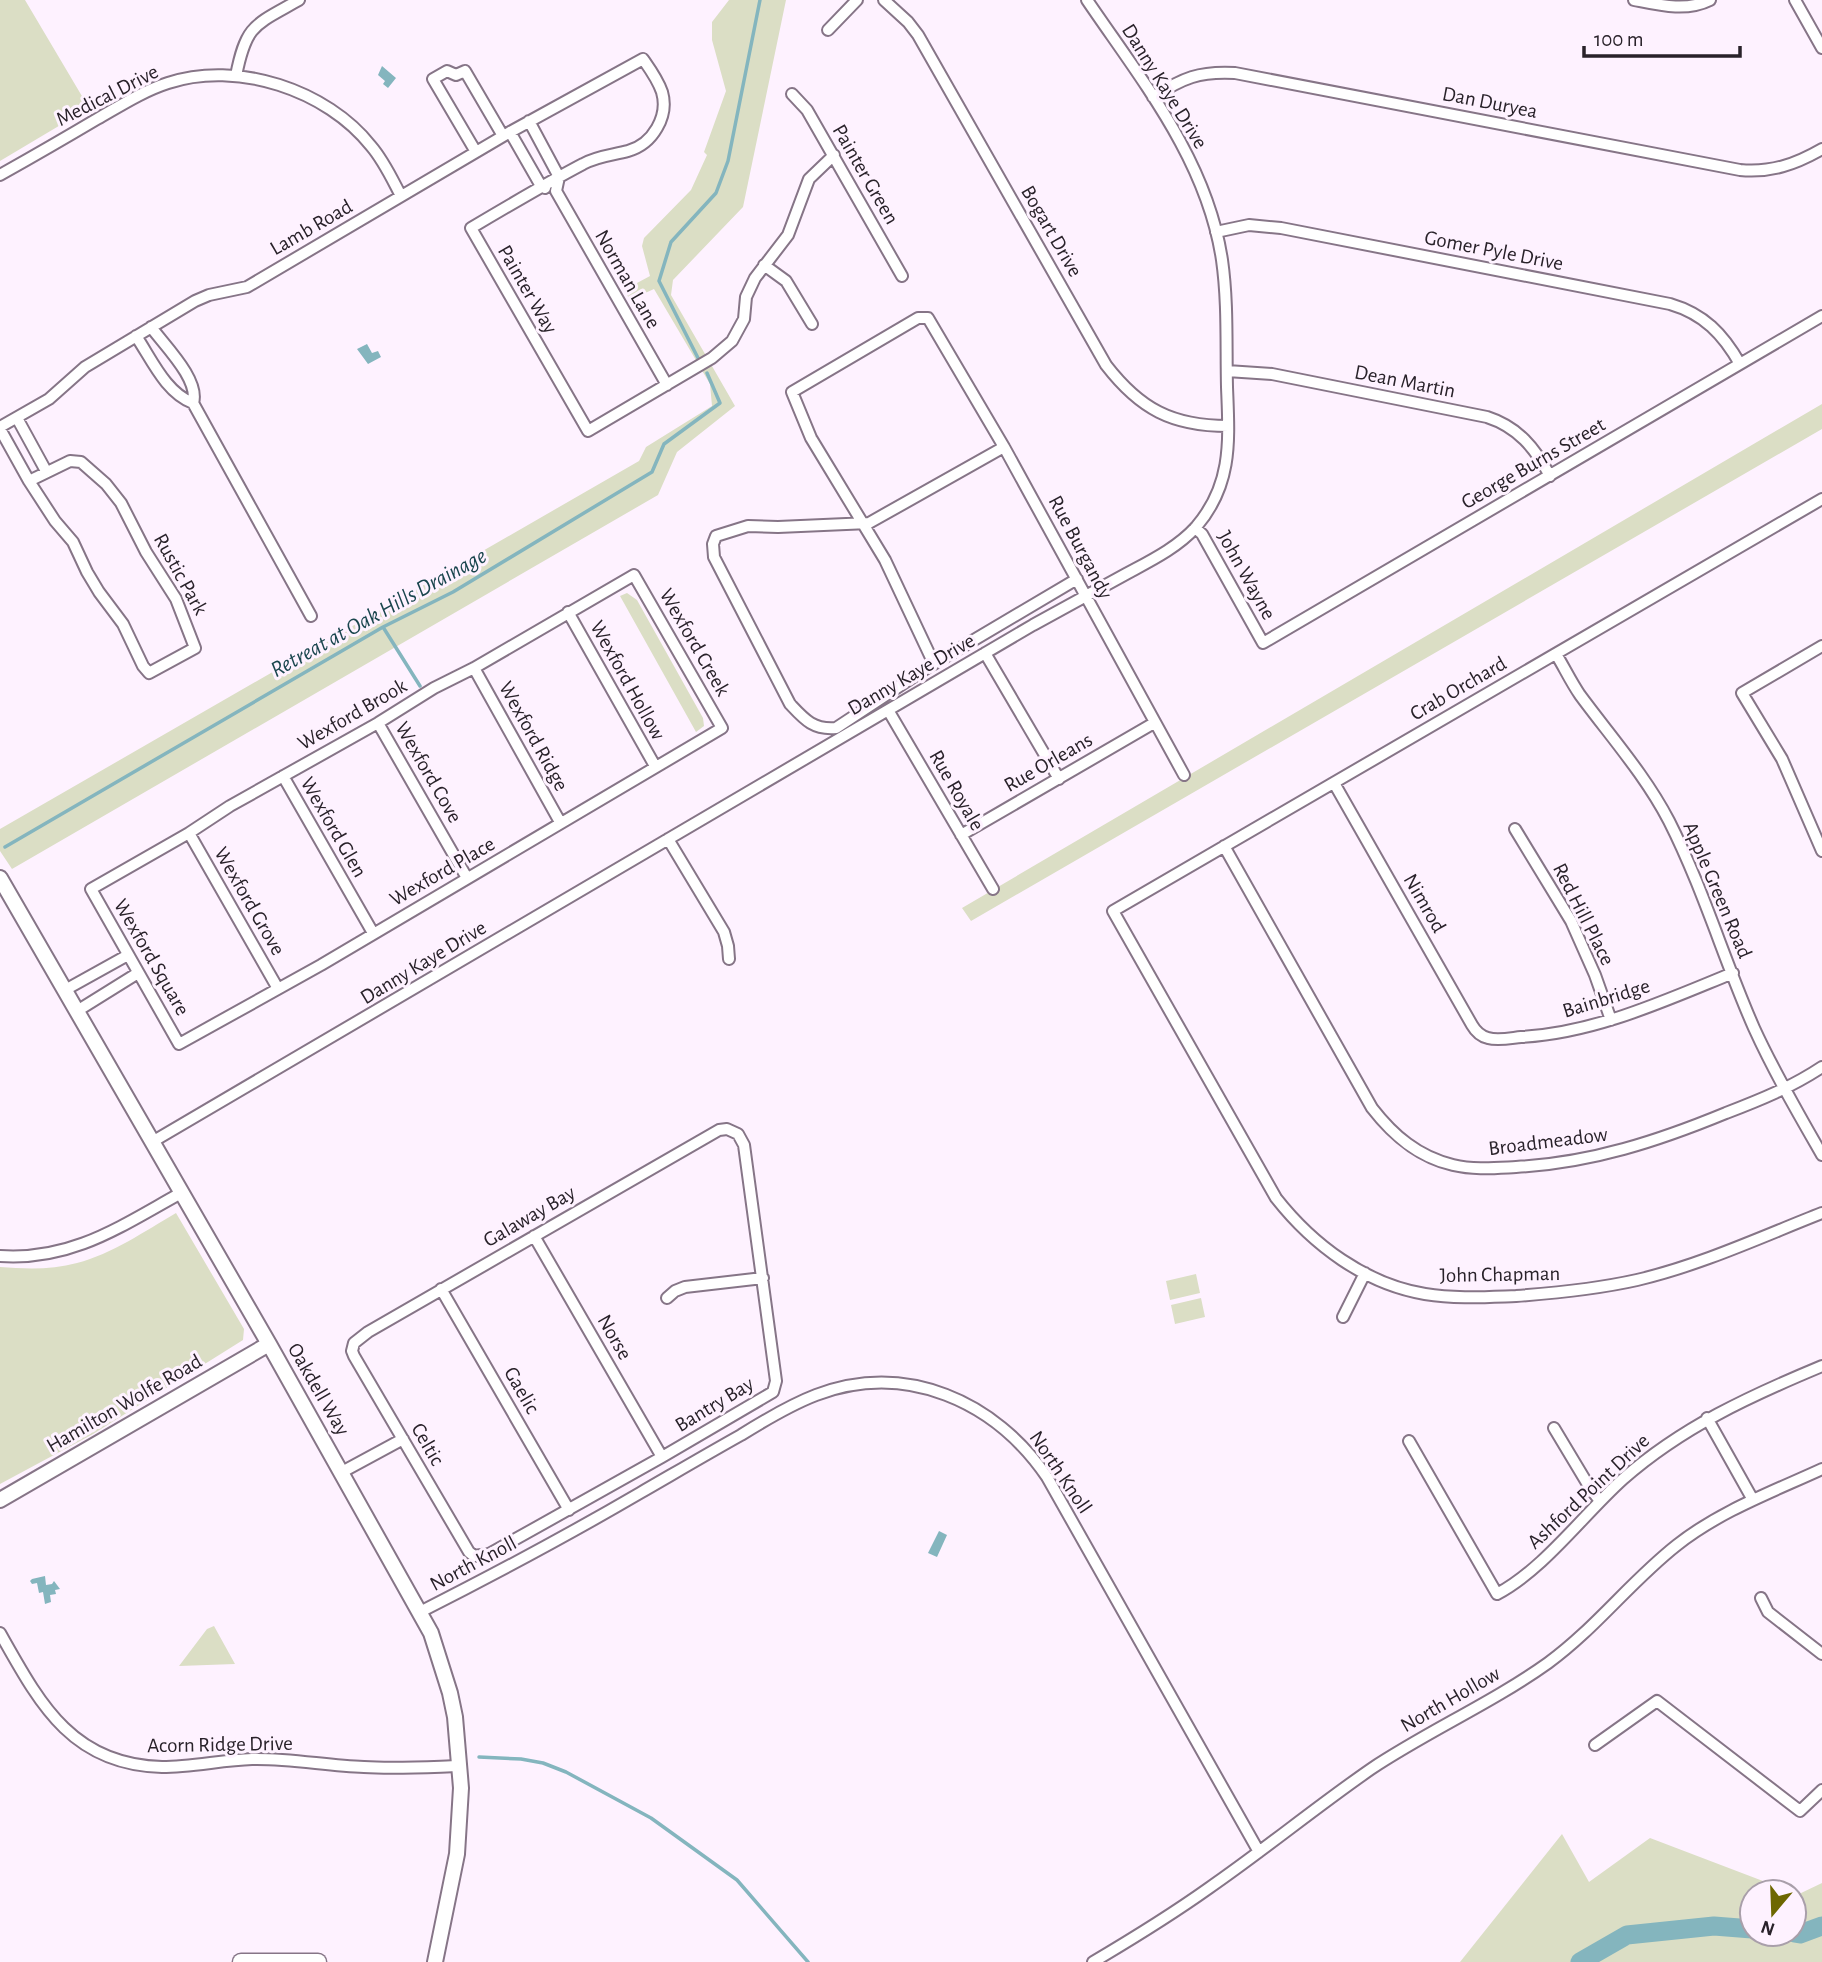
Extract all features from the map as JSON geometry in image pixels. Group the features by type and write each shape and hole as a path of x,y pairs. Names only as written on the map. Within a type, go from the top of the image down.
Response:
{"main road":[{"path":"241,1962 318,1962"}],"street":[{"path":"236,76 247,35 258,24 299,0"},
{"path":"828,30 857,0"},
{"name":"Bogart Drive","path":"884,0 918,36 1115,377 1145,404 1177,420 1194,425 1228,426"},
{"name":"Danny Kaye Drive","path":"152,1142 985,653 1160,555 1195,528 1212,505 1222,482 1228,456 1225,296 1216,232 1200,181 1185,148 1087,0"},
{"path":"1634,0 1689,6 1710,0"},
{"path":"1795,0 1822,48"},
{"name":"Lamb Road","path":"0,428 49,399 85,367 151,327 209,295 247,287 529,121 643,59"},
{"name":"Painter Way","path":"643,59 662,91 664,107 658,125 648,140 630,150 590,160 471,228 588,431 712,358 732,341 744,319 741,295 788,234 809,179 834,155"},
{"path":"476,152 433,79 447,71 456,75 465,71 541,186 556,191 559,177 529,121"},
{"name":"Dan Duryea","path":"1153,97 1192,76 1210,72 1235,73 1740,170 1783,167 1822,149"},
{"name":"Medical Drive","path":"0,175 143,93 170,82 236,76 288,88 307,96 341,117 370,144 401,196"},
{"name":"Painter Green","path":"792,94 807,110 902,276"},
{"name":"Norman Lane","path":"556,191 667,385"},
{"name":"Gomer Pyle Drive","path":"1216,232 1249,225 1281,228 1670,304 1689,311 1714,327 1740,364"},
{"path":"764,265 786,281 813,324"},
{"name":"George Burns Street","path":"1263,643 1822,316"},
{"name":"Rue Burgandy","path":"861,523 811,438 792,392 918,318 928,318 1004,447 1184,775"},
{"path":"151,327 191,379 196,396 194,403"},
{"path":"136,336 171,389 181,399 194,403 311,616"},
{"name":"Dean Martin","path":"1227,371 1272,374 1487,417 1505,424 1528,441 1550,476"},
{"path":"17,418 46,471"},
{"name":"Rustic Park","path":"0,428 29,481 55,521 73,542 99,592 123,624 149,673 195,648 176,599 146,552 121,503 106,484 81,462 70,461 29,481"},
{"path":"13,452 30,442"},
{"path":"1004,447 869,523 748,526 716,536 713,544 714,557 790,704 807,723 824,729 836,728 935,664 1077,579"},
{"name":"Crab Orchard","path":"1113,911 1822,499"},
{"path":"861,523 885,560 935,664 937,681"},
{"name":"John Wayne","path":"1195,528 1202,534 1263,643"},
{"name":"Wexford Brook","path":"91,889 189,833 230,806 378,723 433,688 474,668 634,575"},
{"name":"Wexford Creek","path":"634,575 722,728"},
{"name":"Wexford Hollow","path":"568,612 655,766"},
{"path":"1822,646 1742,693 1782,759 1822,851"},
{"path":"985,653 1059,779"},
{"name":"Apple Green Road","path":"1556,654 1580,694 1646,782 1668,820 1692,872 1754,1027 1784,1090 1822,1155"},
{"path":"935,664 950,674"},
{"name":"Wexford Ridge","path":"474,668 560,822"},
{"name":"Rue Royale","path":"888,710 993,889"},
{"name":"Wexford Cove","path":"378,723 467,878"},
{"name":"Rue Orleans","path":"961,835 1154,723"},
{"name":"Wexford Place","path":"179,1044 277,987 321,965 722,728"},
{"name":"Wexford Glen","path":"283,776 373,933"},
{"name":"Nimrod","path":"1334,783 1472,1025 1477,1033 1486,1038"},
{"name":"Red Hill Place","path":"1516,829 1571,921 1611,1020"},
{"name":"Wexford Grove","path":"189,833 277,987"},
{"path":"668,839 724,932 729,946 729,959"},
{"name":"Broadmeadow","path":"1224,846 1372,1108 1403,1140 1438,1161 1479,1169 1579,1160 1629,1149 1678,1133 1784,1090 1822,1067"},
{"name":"Oakdell Way","path":"0,878 269,1344 431,1633 450,1693 458,1743 461,1788 459,1838 435,1962"},
{"name":"Wexford Square","path":"91,889 179,1044"},
{"name":"John Chapman","path":"1113,911 1276,1198 1310,1236 1365,1273 1402,1288 1451,1297 1478,1298 1577,1290 1640,1279 1678,1268 1822,1213"},
{"path":"65,990 128,955"},
{"path":"102,969 114,989"},
{"name":"Bainbridge","path":"1486,1038 1535,1037 1576,1030 1611,1020 1732,973"},
{"path":"77,1011 138,974"},
{"name":"Galaway Bay","path":"353,1348 354,1343 368,1332 441,1289 719,1130 732,1130"},
{"name":"Bantry Bay","path":"474,1556 489,1554 773,1392 776,1381 744,1145 738,1134 732,1130"},
{"path":"0,1256 32,1256 78,1247 98,1239 181,1193"},
{"name":"Norse","path":"534,1236 662,1457"},
{"path":"1343,1317 1365,1273"},
{"path":"667,1298 685,1287 763,1278"},
{"name":"Gaelic","path":"441,1289 569,1510"},
{"name":"Hamilton Wolfe Road","path":"0,1500 269,1344"},
{"name":"Celtic","path":"353,1348 354,1356 469,1552 474,1556"},
{"name":"Ashford Point Drive","path":"1409,1441 1497,1594 1521,1580 1600,1501 1651,1456 1707,1418 1822,1366"},
{"name":"North Knoll","path":"420,1612 523,1559 772,1417 817,1395 841,1388 880,1384 900,1384 942,1394 962,1401 999,1424 1034,1458 1259,1852"},
{"path":"1707,1418 1753,1500"},
{"path":"1554,1428 1600,1501"},
{"path":"342,1472 403,1438"},
{"name":"North Hollow","path":"1093,1962 1151,1927 1419,1738 1545,1665 1590,1629 1679,1544 1726,1514 1822,1469"},
{"path":"1761,1598 1768,1612 1822,1654"},
{"name":"Acorn Ridge Drive","path":"0,1633 33,1692 52,1717 76,1738 118,1760 165,1767 253,1759 365,1768 459,1766"},
{"path":"1595,1745 1657,1701 1800,1811 1822,1790"}],"green space":[{"path":"0,0 25,0 89,108 0,161"},
{"path":"729,0 786,0 743,207 673,280 671,295 735,406 677,452 658,495 12,869 0,851 0,829 639,461 646,447 712,406 710,384 654,289 630,300 624,290 650,276 642,246 644,238 691,190 707,155 704,152 726,91 712,40 712,22"},
{"path":"1822,404 1822,429 971,921 962,908"},
{"path":"627,593 637,600 703,718 704,726 696,732 620,596"},
{"path":"176,1213 244,1329 243,1340 93,1434 0,1484 0,1267 49,1268 90,1259"},
{"path":"1196,1274 1200,1293 1170,1300 1166,1281"},
{"path":"1201,1298 1205,1317 1175,1324 1171,1305"},
{"path":"214,1626 235,1664 179,1666 207,1629"},
{"path":"1562,1834 1589,1882 1650,1838 1755,1878 1738,1878 1738,1948 1808,1948 1808,1890 1822,1883 1822,1962 1460,1962"}],"water":[{"path":"382,66 396,78 388,88 378,75"},
{"path":"367,344 372,353 378,351 381,357 368,364 357,349"},
{"path":"939,1531 947,1535 937,1557 928,1553"},
{"path":"45,1576 46,1585 54,1581 60,1589 55,1590 56,1594 50,1595 51,1602 45,1604 43,1592 39,1593 37,1583 32,1584 30,1581"}],"waterway":[{"path":"698,358 659,281 671,242 716,193 728,161 760,0"},
{"name":"Retreat at Oak Hills Drainage","path":"5,847 383,627 453,592 652,472 664,444 720,403 707,373"},
{"path":"383,627 420,686"},
{"path":"479,1757 543,1763 566,1772 651,1818 737,1880 808,1962"},
{"path":"1580,1962 1627,1935 1714,1926 1738,1928"},
{"path":"1808,1931 1822,1926"}]}
